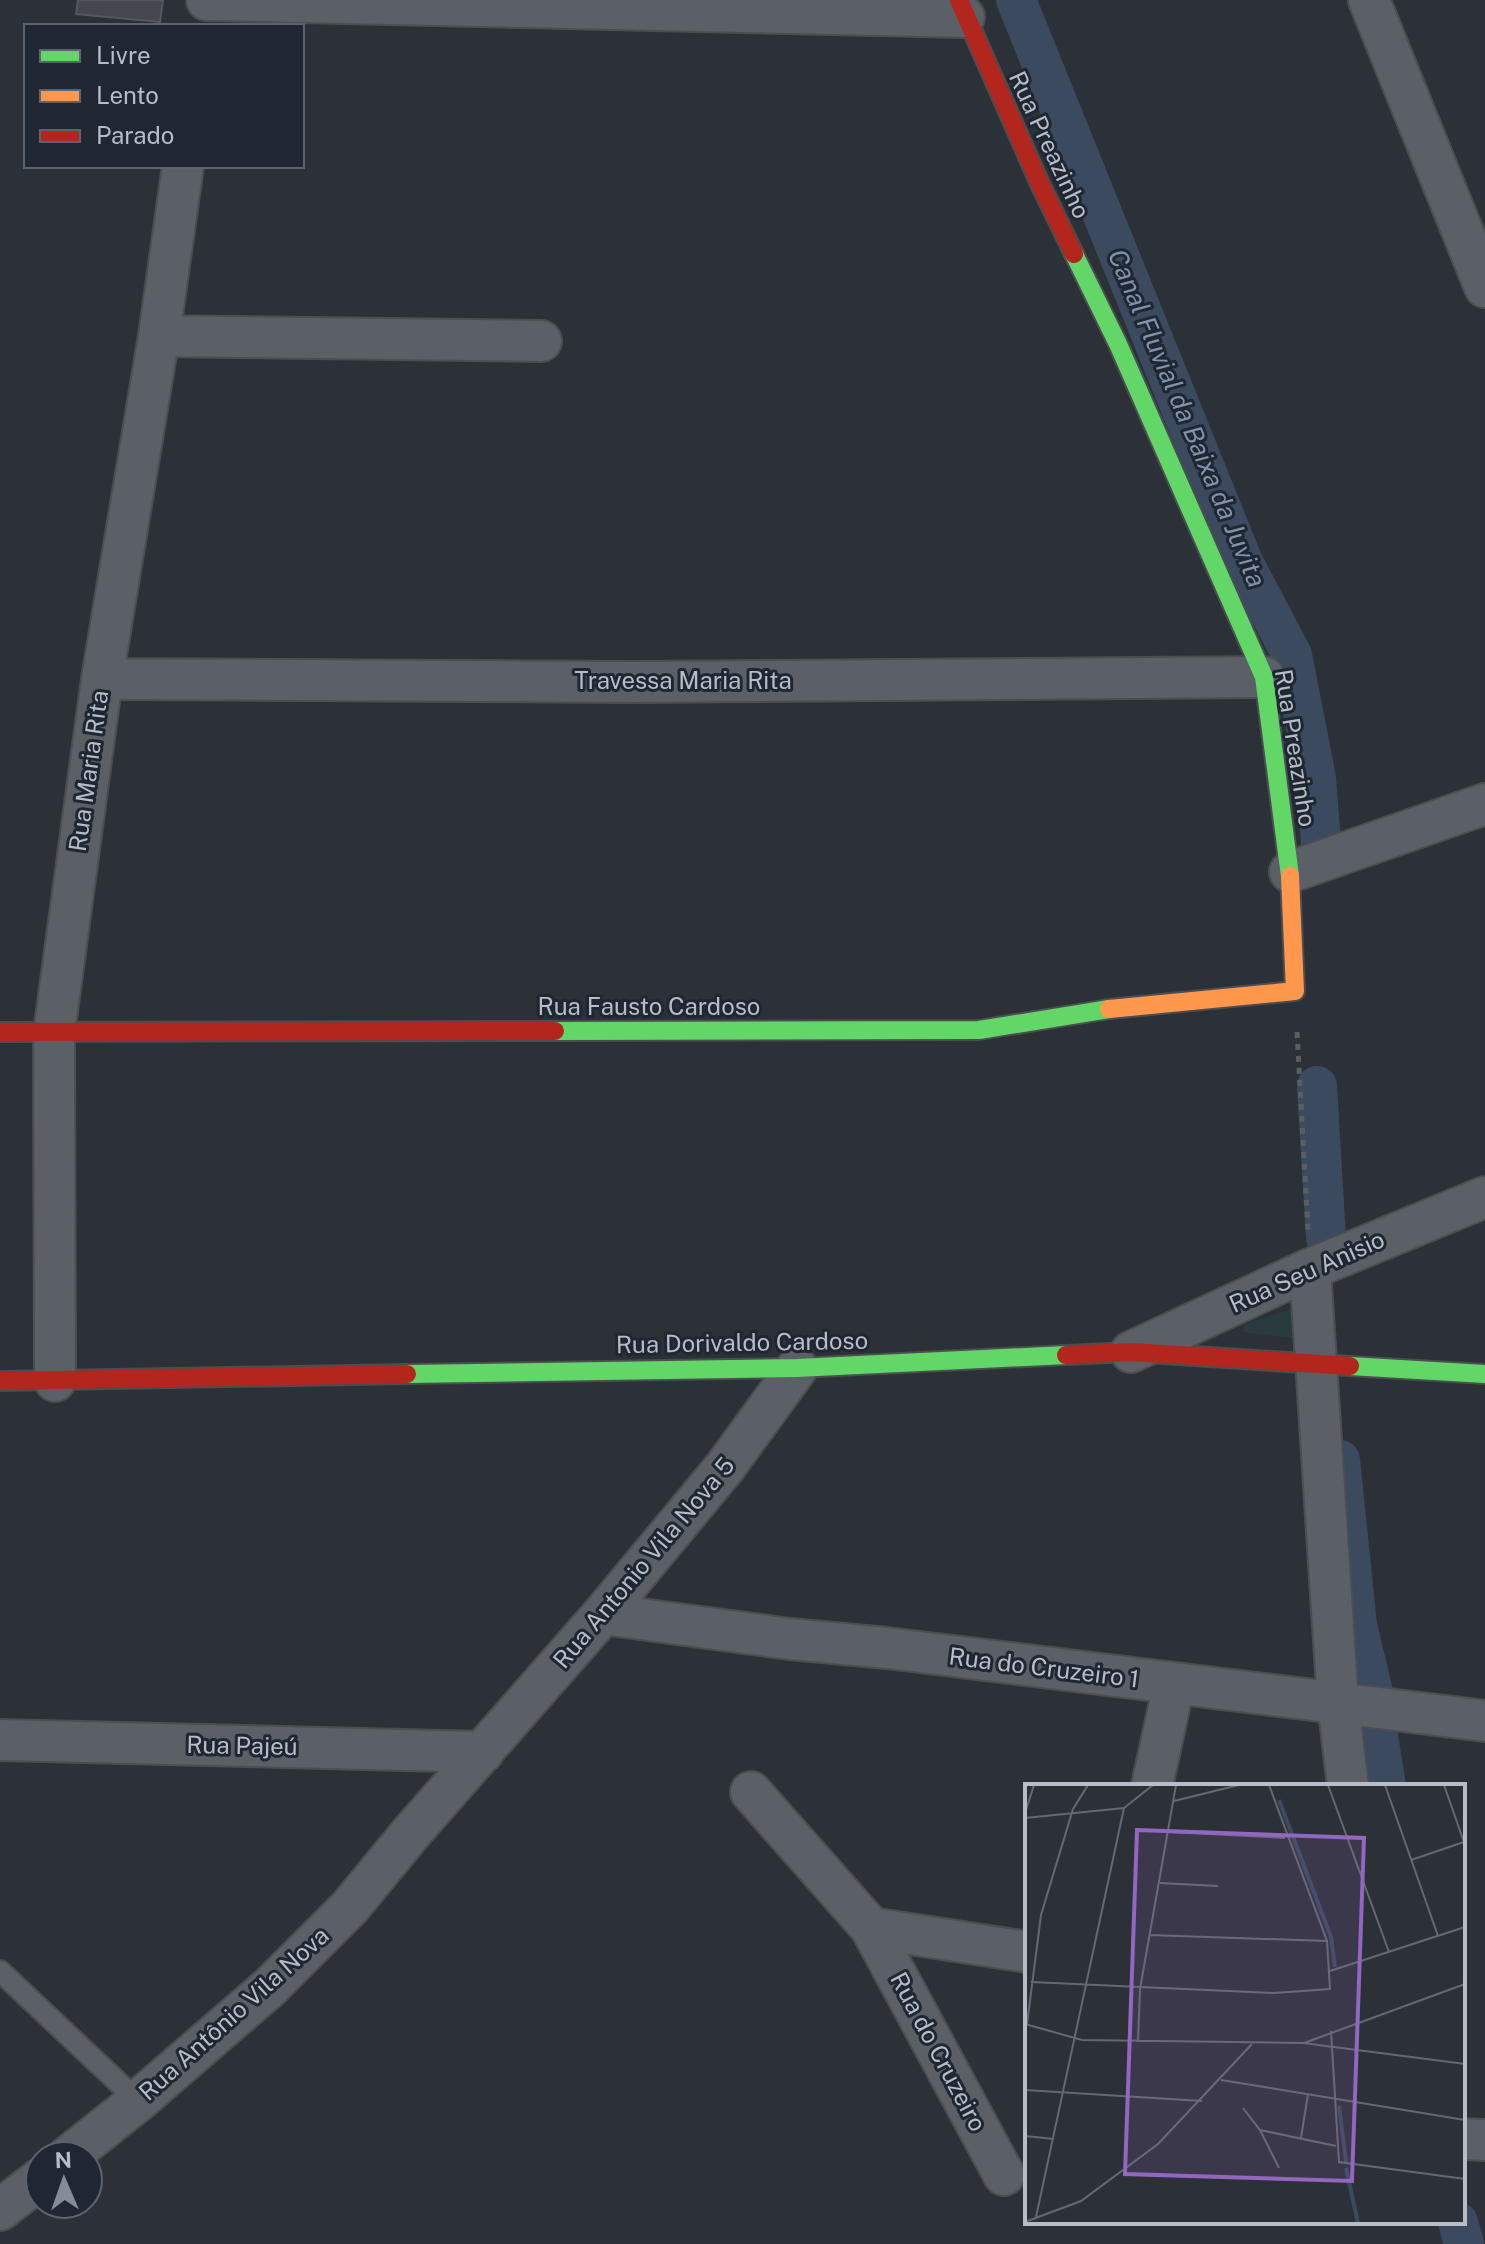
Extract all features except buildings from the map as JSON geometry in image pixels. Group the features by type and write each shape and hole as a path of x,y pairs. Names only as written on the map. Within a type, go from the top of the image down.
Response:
{"street":[{"path":"204,24 207,0 961,8"},
{"path":"1369,0 1485,287"},
{"name":"Rua Preazinho","path":"961,8 1040,184 1118,344 1264,677 1290,872 1295,991"},
{"name":"Rua Maria Rita","path":"55,1381 54,1033 102,679 159,336 183,168"},
{"path":"159,336 541,341"},
{"name":"Travessa Maria Rita","path":"102,679 635,682 1264,677"},
{"path":"1290,872 1485,804"},
{"name":"Rua Fausto Cardoso","path":"0,1032 979,1030 1106,1009 1295,991"},
{"name":"Rua Seu Anisio","path":"1131,1352 1310,1269 1485,1197"},
{"path":"1310,1269 1338,1703 1348,1784"},
{"name":"Rua Dorivaldo Cardoso","path":"0,1381 797,1368 1131,1352 1485,1374"},
{"name":"Rua Antonio Vila Nova 5","path":"483,1752 725,1467 797,1368"},
{"name":"Rua do Cruzeiro 1","path":"603,1614 1485,1721"},
{"path":"1152,1784 1174,1684"},
{"name":"Rua Pajeú","path":"0,1740 483,1752"},
{"name":"Rua Antônio Vila Nova","path":"89,2140 270,1987 350,1907 483,1752"},
{"name":"Rua do Cruzeiro","path":"751,1792 871,1928 1004,2175"},
{"name":"Rua do Cruzeiro","path":"871,1928 1025,1952"},
{"path":"1465,2139 1485,2140"},
{"path":"0,2210 24,2191"}],"lane":[{"path":"0,1971 138,2101"}],"path":[{"path":"1295,991 1310,1269"}],"shaded area":[{"path":"1304,1305 1306,1340 1243,1332 1244,1324"}],"waterway":[{"name":"Canal Fluvial da Baixa da Juvita","path":"1016,0 1243,562 1292,655 1316,778 1321,844"},
{"name":"Canal Fluvial da Baixa da Juvita","path":"1317,1086 1326,1238"},
{"name":"Canal Fluvial da Baixa da Juvita","path":"1340,1460 1357,1625 1372,1688"},
{"name":"Canal Fluvial da Baixa da Juvita","path":"1377,1730 1386,1784"},
{"name":"Canal Fluvial da Baixa da Juvita","path":"1459,2224 1464,2244"}],"traffic: fast":[{"path":"1074,254 1118,344 1264,677 1290,876"},
{"path":"555,1031 979,1030 1109,1009"},
{"path":"407,1374 797,1368 1066,1355"},
{"path":"1350,1366 1485,1374"}],"traffic: slow":[{"path":"1109,1009 1295,991 1290,876"}],"traffic: jam":[{"path":"959,0 1074,254"},
{"path":"0,1032 555,1031"},
{"path":"1066,1355 1131,1352 1350,1366"},
{"path":"0,1381 407,1374"}]}
